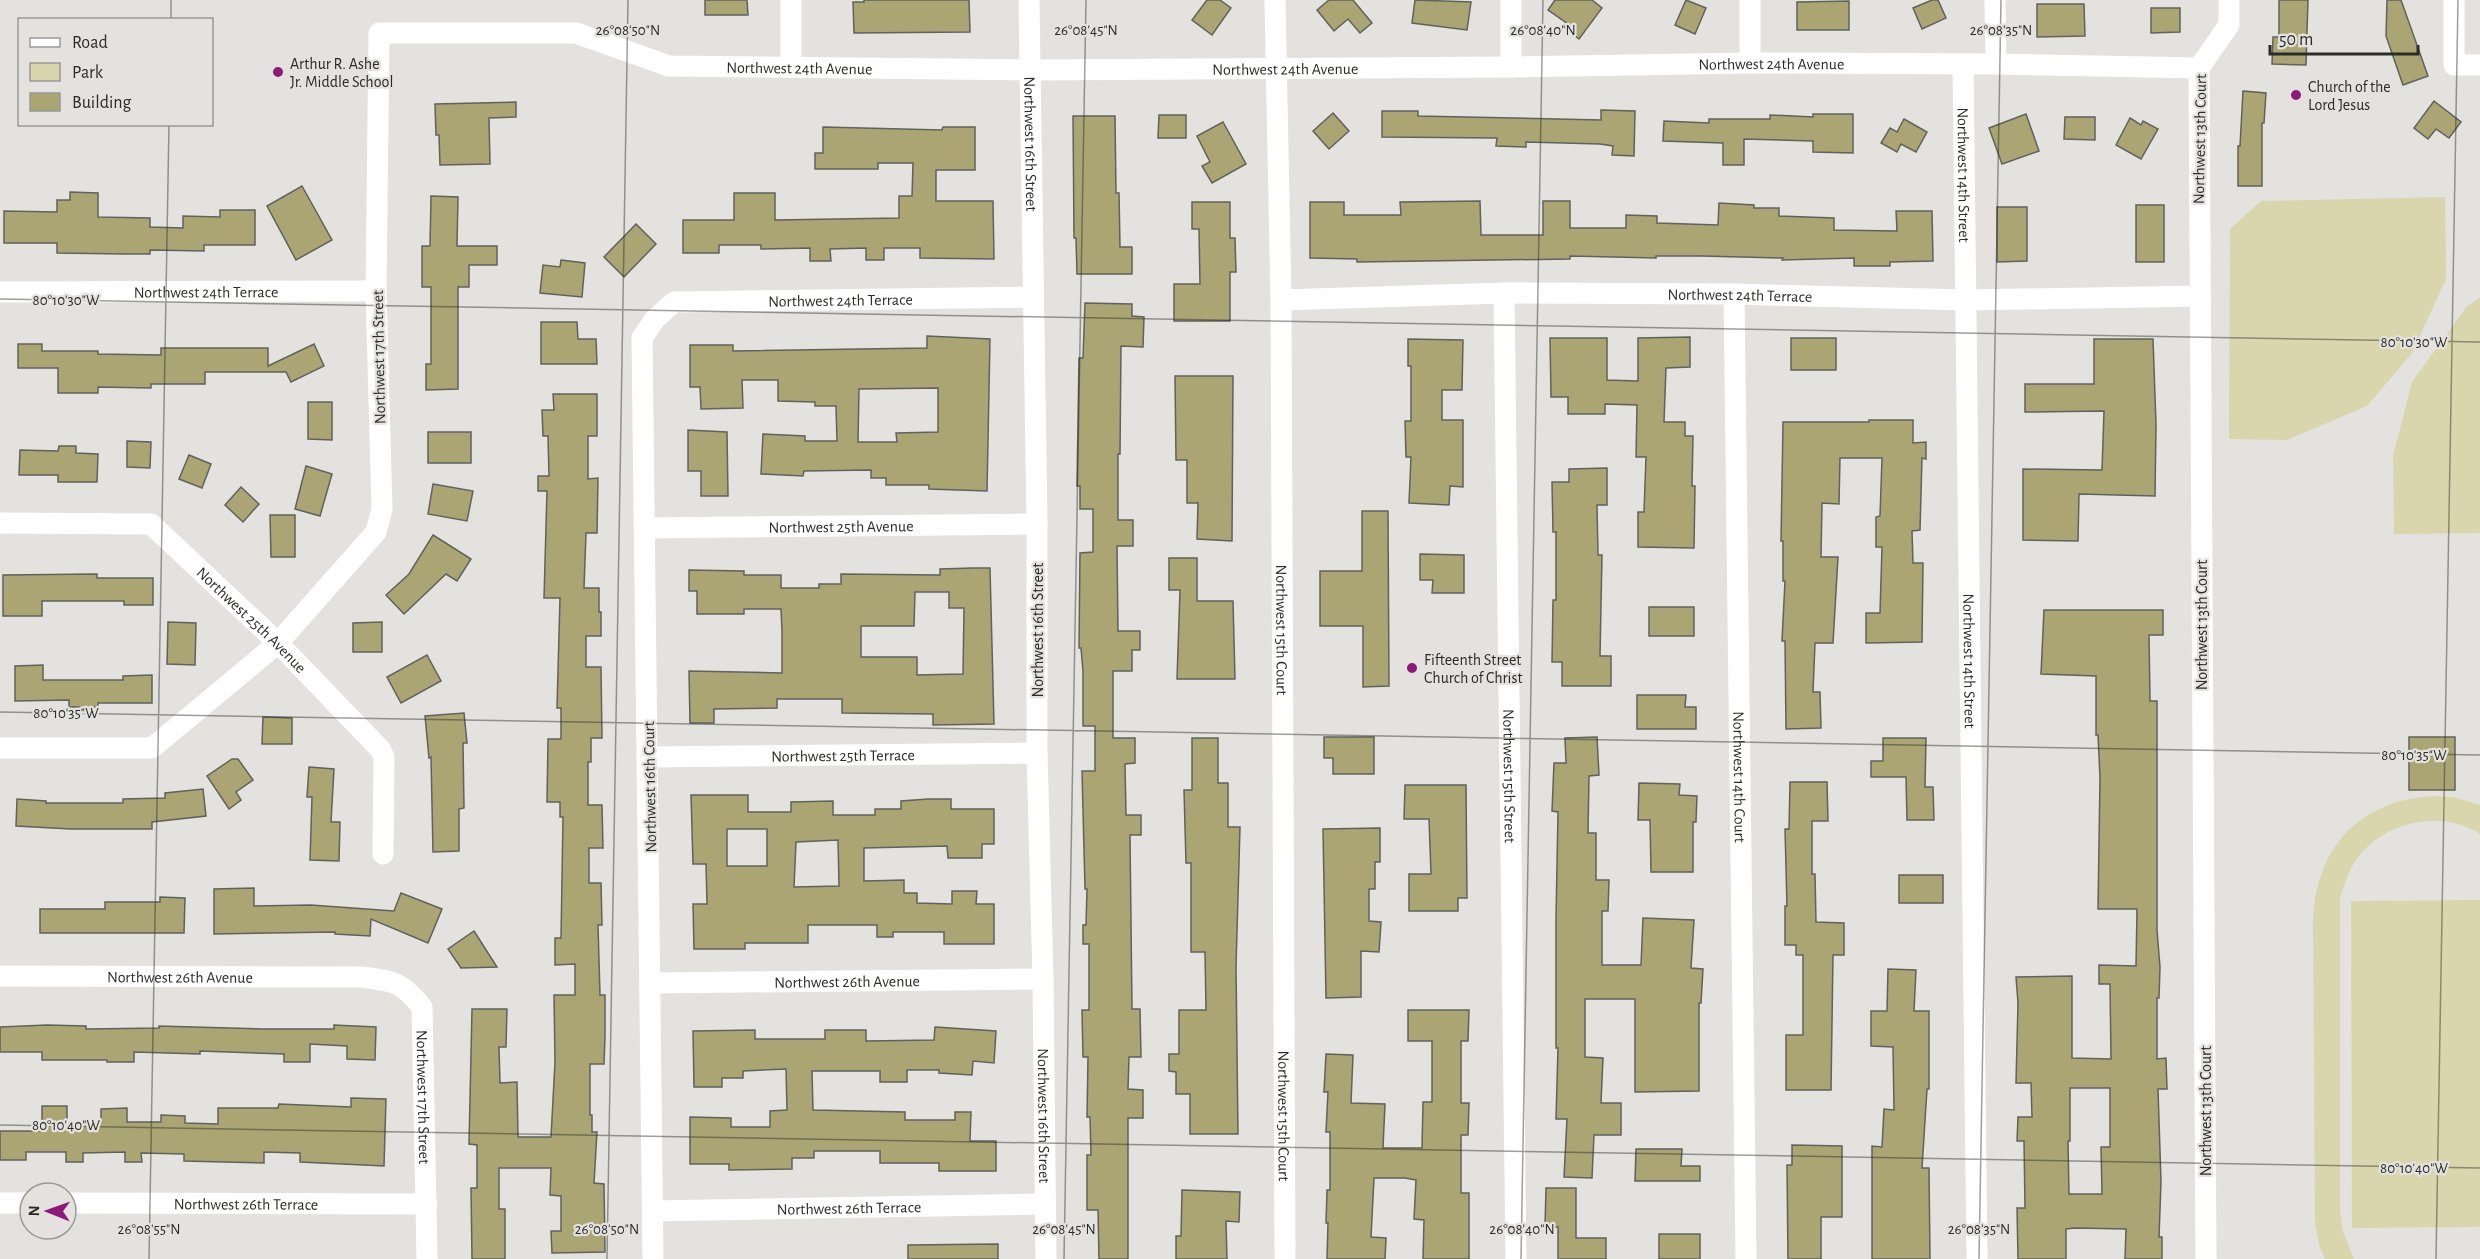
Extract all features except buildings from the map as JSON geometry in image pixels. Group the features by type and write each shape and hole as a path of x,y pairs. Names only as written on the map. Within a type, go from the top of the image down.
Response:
{"street":[{"path":"791,0 791,67"},
{"name":"Northwest 16th Street","path":"1029,0 1037,524 1037,753 1043,979 1046,1259"},
{"name":"Northwest 15th Court","path":"1275,0 1281,300 1285,1259"},
{"path":"1511,0 1511,67"},
{"path":"1750,0 1750,63"},
{"path":"1995,0 1996,64"},
{"name":"Northwest 13th Court","path":"2206,1259 2199,68 2229,25 2229,0"},
{"path":"2454,0 2454,65 2480,65"},
{"name":"Northwest 24th Avenue","path":"379,33 576,33 669,66 1029,70 1750,63 2199,68"},
{"name":"Northwest 17th Street","path":"278,643 376,532 382,509 376,291 379,33"},
{"name":"Northwest 14th Street","path":"1964,64 1977,1259"},
{"name":"Northwest 24th Terrace","path":"0,292 376,291"},
{"name":"Northwest 24th Terrace","path":"1281,300 1504,293 1734,294 1966,300 2199,296"},
{"name":"Northwest 15th Street","path":"1504,293 1516,1259"},
{"name":"Northwest 14th Court","path":"1734,294 1746,1259"},
{"name":"Northwest 24th Terrace","path":"655,320 674,302 1033,297"},
{"name":"Northwest 16th Court","path":"653,1259 652,983 642,338 655,320"},
{"name":"Northwest 25th Avenue","path":"0,523 151,524 278,643 380,749 384,757 383,854"},
{"name":"Northwest 25th Avenue","path":"645,528 1037,524"},
{"path":"0,748 152,748 278,643"},
{"name":"Northwest 25th Terrace","path":"649,757 1037,753"},
{"name":"Northwest 26th Avenue","path":"0,976 360,977"},
{"name":"Northwest 17th Street","path":"360,977 402,985 422,1007 428,1259"},
{"name":"Northwest 26th Avenue","path":"652,983 1043,979"},
{"path":"0,1203 18,1203"},
{"name":"Northwest 26th Terrace","path":"78,1203 427,1204"},
{"name":"Northwest 26th Terrace","path":"653,1211 1045,1204"}],"green space":[{"path":"2445,197 2446,279 2412,353 2367,406 2287,440 2229,439 2230,229 2261,201"},
{"path":"2480,298 2480,533 2394,534 2393,456 2412,382 2467,306"},
{"path":"2431,796 2453,797 2480,805 2480,834 2465,826 2448,822 2430,821 2396,828 2367,847 2356,860 2348,874 2340,898 2340,1211 2343,1232 2354,1259 2325,1259 2315,1224 2313,929 2315,902 2321,877 2330,855 2343,836 2360,821 2380,809 2404,800"},
{"path":"2480,900 2480,1227 2352,1228 2351,901"}],"place":[{"name":"Arthur R. Ashe Jr. Middle School","path":"278,72"},
{"name":"Church of the Lord Jesus","path":"2296,95"},
{"name":"Fifteenth Street Church of Christ","path":"1412,668"}]}
